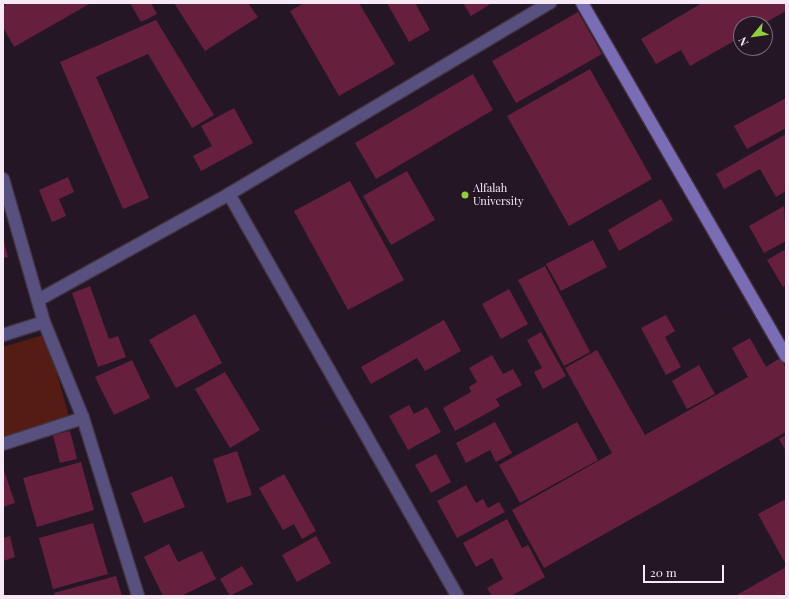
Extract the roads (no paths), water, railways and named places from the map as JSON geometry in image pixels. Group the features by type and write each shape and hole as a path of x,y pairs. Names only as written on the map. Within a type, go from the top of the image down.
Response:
{"main road":[{"path":"582,3 786,356"}],"street":[{"path":"38,300 229,194 550,3"},
{"path":"3,179 44,322 83,418 138,596"},
{"path":"229,194 457,596"},
{"path":"3,335 44,322"},
{"path":"3,444 83,418"}],"place":[{"name":"Alfalah University","path":"465,195"}]}
